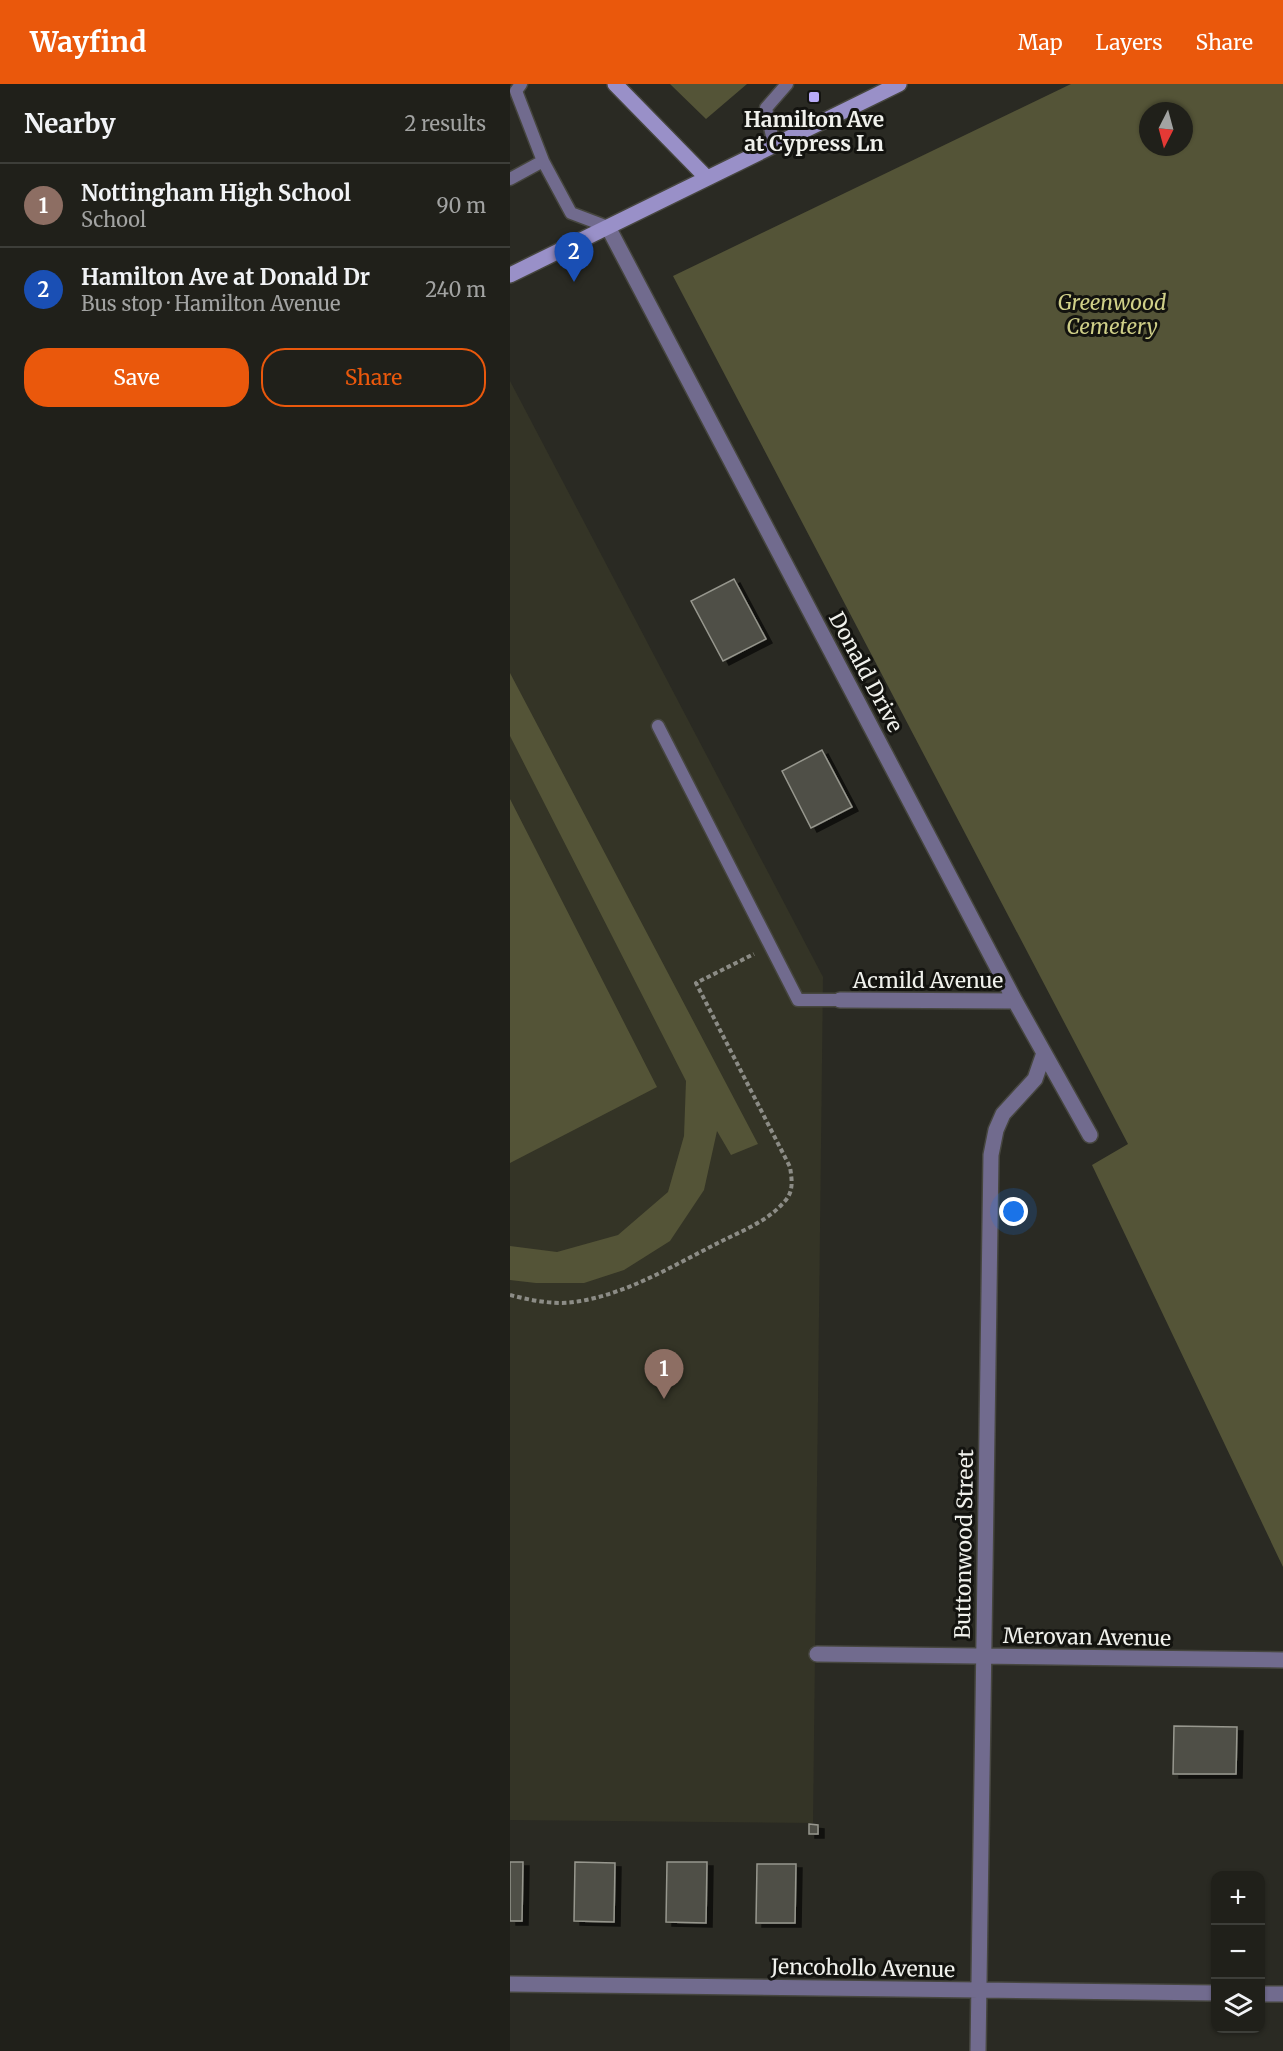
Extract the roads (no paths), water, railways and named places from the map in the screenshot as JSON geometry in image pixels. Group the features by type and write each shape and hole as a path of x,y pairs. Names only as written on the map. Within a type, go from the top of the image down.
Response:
{"main road":[{"path":"615,84 707,178"},
{"path":"510,275 899,84"}],"street":[{"name":"Donald Drive","path":"608,227 1015,1001 1090,1135"},
{"name":"Acmild Avenue","path":"840,1000 1015,1001"},
{"name":"Buttonwood Street","path":"978,2051 991,1155 996,1130 1004,1114 1035,1079 1044,1053"},
{"name":"Merovan Avenue","path":"818,1654 1283,1660"},
{"name":"Jencohollo Avenue","path":"510,1984 1211,1994"},
{"path":"1265,1994 1283,1994"}],"lane":[{"path":"521,84 516,91 543,161 571,213 608,227"},
{"path":"774,146 766,108 787,84"},
{"path":"510,179 543,161"},
{"path":"658,726 798,1000 840,1000"}],"place":[{"name":"Hamilton Ave at Cypress Ln","path":"814,97"},
{"name":"Hamilton Ave at Donald Dr","path":"574,282"},
{"name":"Nottingham High School","path":"664,1399"}],"park label":[{"name":"Greenwood Cemetery","path":"1112,314"}]}
